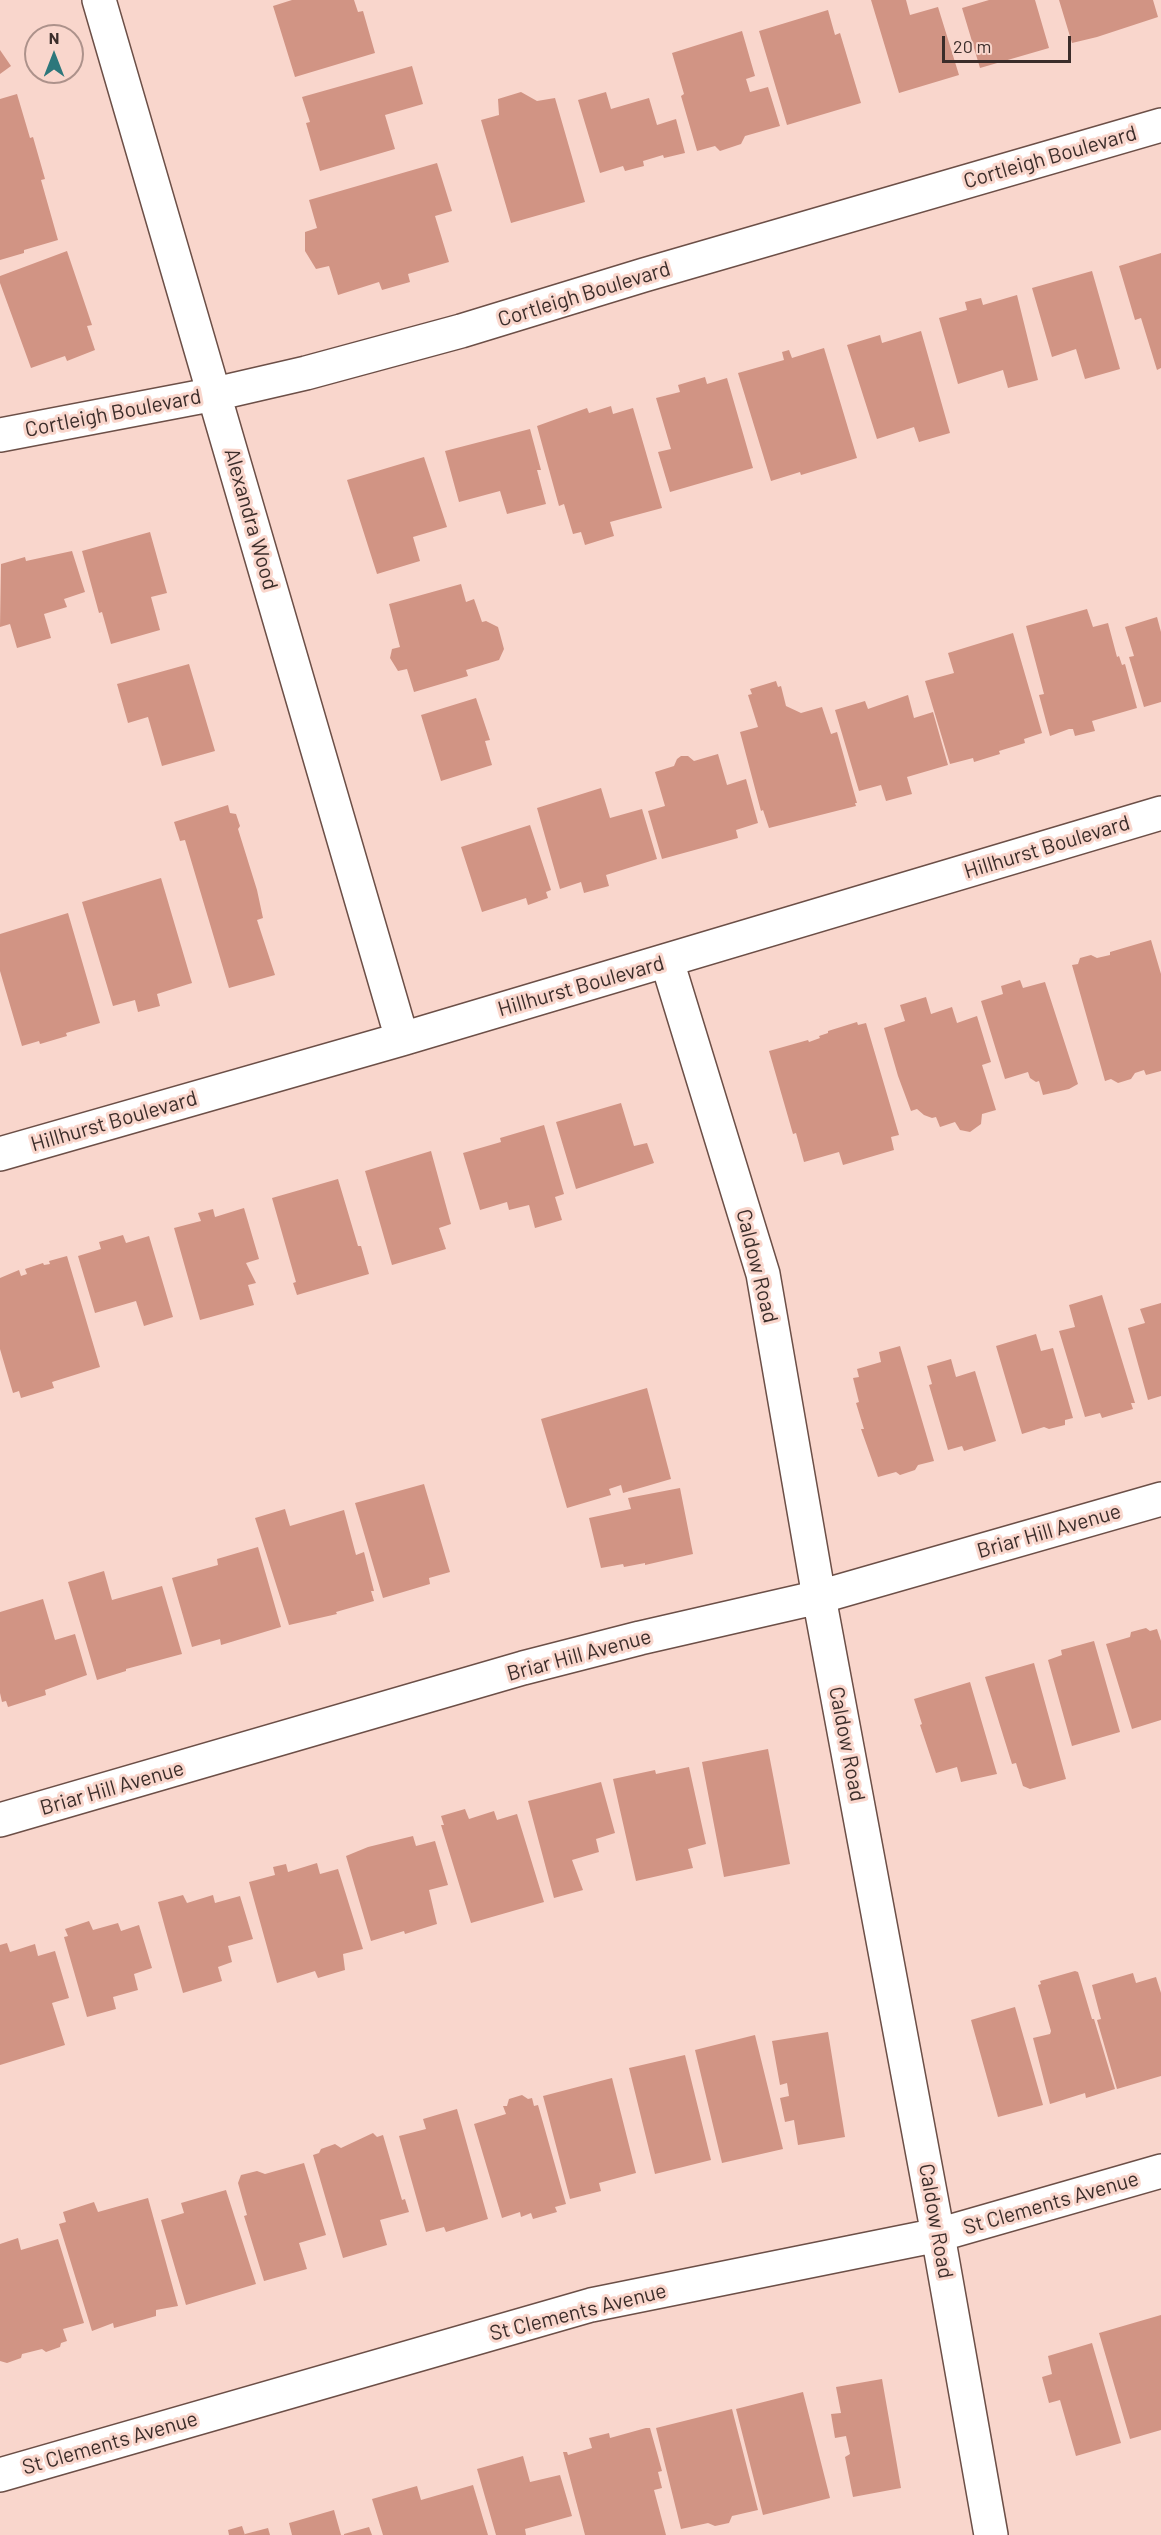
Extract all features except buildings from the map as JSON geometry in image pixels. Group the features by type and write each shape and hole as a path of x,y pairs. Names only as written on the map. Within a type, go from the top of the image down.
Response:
{"street":[{"name":"Alexandra Wood","path":"99,0 402,1039"},
{"name":"Cortleigh Boulevard","path":"0,435 215,394 306,373 461,331 655,272 1161,125"},
{"name":"Hillhurst Boulevard","path":"0,1154 402,1039 1161,813"},
{"name":"Caldow Road","path":"667,961 763,1274 819,1597 938,2235 991,2535"},
{"name":"Briar Hill Avenue","path":"0,1820 524,1668 640,1638 819,1597 1161,1499"},
{"name":"St Clements Avenue","path":"0,2475 591,2305 938,2235 1161,2171"}]}
